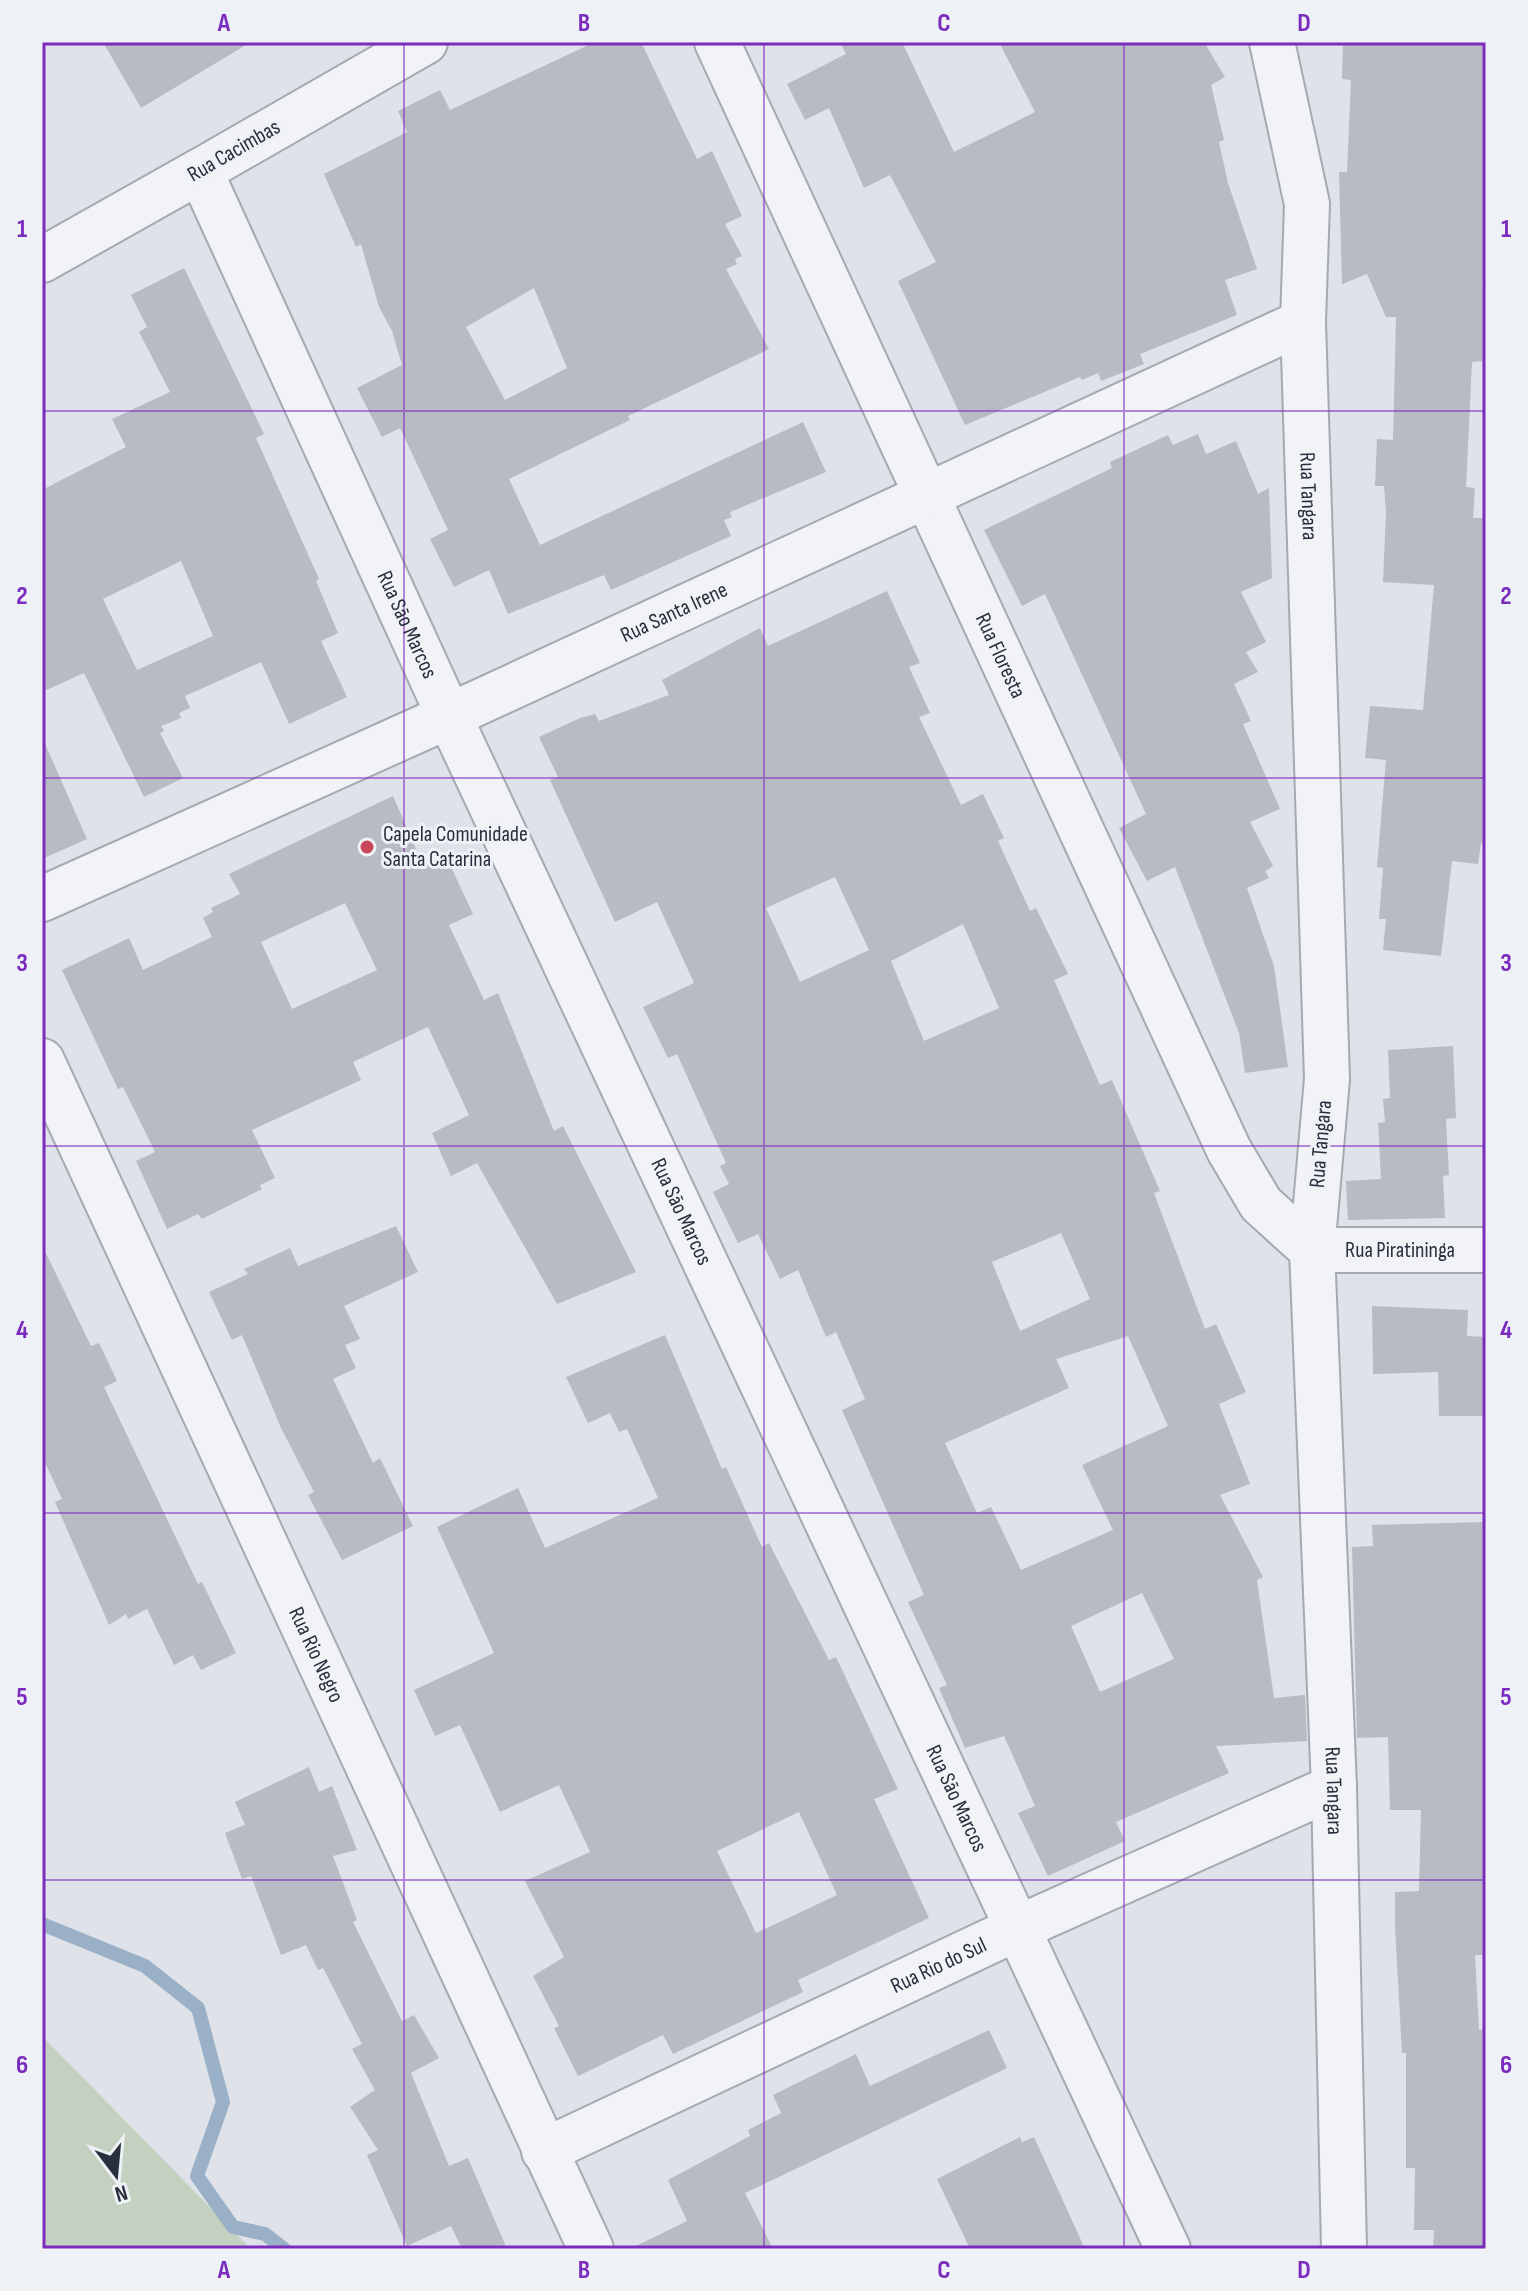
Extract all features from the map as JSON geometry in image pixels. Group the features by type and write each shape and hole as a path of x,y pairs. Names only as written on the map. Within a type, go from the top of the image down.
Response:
{"street":[{"name":"Rua Cacimbas","path":"42,260 425,42"},
{"name":"Rua Floresta","path":"717,42 1229,1150 1261,1204 1312,1250"},
{"name":"Rua Tangara","path":"1272,42 1307,204 1303,322 1327,1079 1312,1250 1334,1787 1344,2249"},
{"name":"Rua São Marcos","path":"200,171 449,716 1168,2249"},
{"name":"Rua Santa Irene","path":"42,899 449,716 1303,322"},
{"name":"Rua Rio Negro","path":"42,1061 591,2249"},
{"name":"Rua Piratininga","path":"1312,1250 1486,1250"},
{"name":"Rua Rio do Sul","path":"544,2151 1018,1928 1334,1787"}],"green space":[{"path":"42,2036 247,2245 248,2249 42,2249"}],"building":[{"path":"103,42 251,42 141,108"},
{"path":"595,42 641,42 697,159 712,151 742,216 725,224 742,256 735,259 737,264 726,269 769,349 628,416 630,420 509,479 540,545 803,422 826,472 730,512 732,517 724,520 731,536 611,590 604,575 508,614 489,570 454,587 430,539 448,530 400,428 382,437 357,388 402,365 392,331 379,307 361,244 356,247 324,174 407,132 398,111 440,90 450,110","holes":["534,288 567,368 505,400 466,327"]},
{"path":"840,42 902,42 954,152 1035,112 999,42 1204,42 1225,77 1211,85 1224,140 1219,142 1228,183 1257,269 1225,280 1237,315 1140,354 1144,364 1101,381 1098,373 1082,380 1080,377 965,425 898,281 936,262 890,175 864,188 829,108 805,120 787,84 846,54"},
{"path":"1343,42 1486,42 1486,282 1482,281 1485,361 1472,362 1466,487 1475,488 1473,518 1486,518 1486,843 1481,843 1478,864 1452,861 1441,956 1383,950 1386,919 1379,919 1383,868 1377,867 1386,760 1365,758 1370,706 1423,710 1434,585 1383,582 1386,512 1384,486 1375,486 1377,439 1393,440 1396,317 1386,317 1367,274 1342,284 1339,172 1347,172 1351,80 1342,79"},
{"path":"184,268 264,434 256,438 319,579 316,581 338,633 321,641 347,697 289,724 261,662 185,696 190,708 179,713 181,718 161,726 164,731 160,733 183,778 144,797 84,673 42,692 42,490 126,447 112,419 170,392 139,332 147,327 131,295","holes":["181,561 213,636 137,670 103,599"]},
{"path":"1198,434 1206,454 1236,441 1258,494 1269,488 1272,578 1241,592 1266,642 1246,652 1258,672 1234,684 1251,721 1243,724 1280,809 1250,822 1273,866 1265,871 1269,878 1247,888 1274,966 1288,1067 1245,1073 1239,1033 1175,867 1147,881 1119,828 1146,814 1045,594 1022,606 984,530 1112,468 1110,462 1168,435 1173,445"},
{"path":"887,591 920,663 909,667 930,713 919,717 961,805 983,794 1004,838 998,841 1030,911 1036,908 1068,974 1054,980 1100,1085 1112,1080 1160,1191 1154,1193 1205,1329 1216,1324 1246,1392 1219,1404 1250,1484 1220,1495 1263,1577 1257,1580 1274,1698 1305,1695 1307,1741 1216,1746 1229,1773 1116,1822 1125,1841 1048,1876 1018,1813 1035,1806 1004,1736 965,1748 939,1688 947,1685 908,1602 924,1595 842,1410 865,1399 836,1332 826,1337 798,1270 780,1279 758,1234 738,1243 713,1192 729,1184 720,1166 726,1163 677,1054 668,1058 643,1007 694,983 657,902 615,922 550,780 558,777 539,737 580,718 595,714 599,721 669,695 662,680 760,628 768,646","holes":["835,877 869,950 800,982 766,908","963,924 999,1008 924,1041 891,961","1061,1233 1090,1299 1020,1331 992,1262","1128,1336 1168,1426 1082,1465 1113,1530 1021,1570 991,1507 977,1513 945,1443 1069,1388 1056,1359","1142,1593 1174,1659 1100,1692 1071,1626"]},
{"path":"42,737 87,839 42,859"},
{"path":"393,796 424,867 446,856 473,914 449,925 484,1000 498,993 554,1131 563,1126 636,1272 557,1304 477,1163 451,1176 432,1133 469,1115 428,1027 353,1062 361,1080 252,1130 275,1178 260,1185 262,1189 202,1219 198,1214 167,1229 136,1161 155,1152 123,1087 118,1089 62,970 129,938 143,970 212,937 203,918 213,912 211,908 240,894 229,874","holes":["345,903 377,970 292,1009 261,942"]},
{"path":"1453,1046 1456,1118 1446,1119 1449,1175 1443,1176 1445,1218 1348,1220 1346,1181 1381,1179 1378,1123 1385,1122 1383,1099 1390,1098 1388,1050"},
{"path":"396,1226 418,1272 344,1306 360,1339 345,1345 356,1368 333,1379 373,1463 380,1458 413,1526 342,1560 308,1495 314,1492 281,1428 242,1335 232,1340 209,1292 248,1274 244,1269 290,1248 298,1266"},
{"path":"42,1245 91,1346 99,1343 117,1381 104,1387 198,1584 202,1582 236,1653 201,1670 193,1655 174,1665 147,1609 128,1619 126,1614 109,1625 55,1502 62,1499 42,1456"},
{"path":"1372,1306 1468,1310 1467,1336 1486,1337 1486,1416 1439,1416 1438,1372 1373,1374"},
{"path":"665,1335 722,1469 726,1467 762,1547 769,1543 829,1660 836,1657 898,1789 874,1799 929,1918 798,1980 803,1992 673,2054 663,2035 578,2076 554,2028 559,2026 533,1976 564,1957 525,1881 590,1852 559,1785 500,1812 460,1725 435,1736 414,1690 494,1653 437,1527 518,1488 545,1548 658,1498 627,1429 619,1432 610,1413 588,1423 566,1377","holes":["799,1812 837,1895 756,1933 717,1851"]},
{"path":"1486,1522 1486,1939 1485,1955 1475,1955 1479,2030 1486,2029 1485,2249 1433,2249 1434,2230 1414,2230 1415,2168 1406,2168 1406,2053 1402,2053 1395,1927 1395,1892 1419,1891 1421,1810 1390,1810 1388,1737 1357,1738 1352,1547 1373,1546 1372,1525"},
{"path":"309,1767 319,1792 332,1786 357,1850 333,1856 357,1920 353,1922 402,2021 414,2015 439,2058 411,2073 449,2166 468,2158 507,2249 462,2249 451,2226 407,2246 367,2155 378,2150 350,2107 375,2090 352,2049 362,2044 323,1968 318,1970 306,1945 281,1955 251,1876 242,1879 225,1833 245,1825 235,1802"},
{"path":"989,2030 1007,2068 745,2193 773,2249 630,2249 687,2221 668,2180 750,2136 748,2130 781,2113 773,2095 856,2054 870,2086"},
{"path":"1020,2137 1022,2142 1034,2137 1085,2249 970,2249 937,2179"}],"waterway":[{"path":"42,1924 145,1966 198,2008 223,2102 197,2176 233,2227 265,2234 284,2249"}],"place":[{"name":"Capela Comunidade Santa Catarina","path":"367,847"}]}
